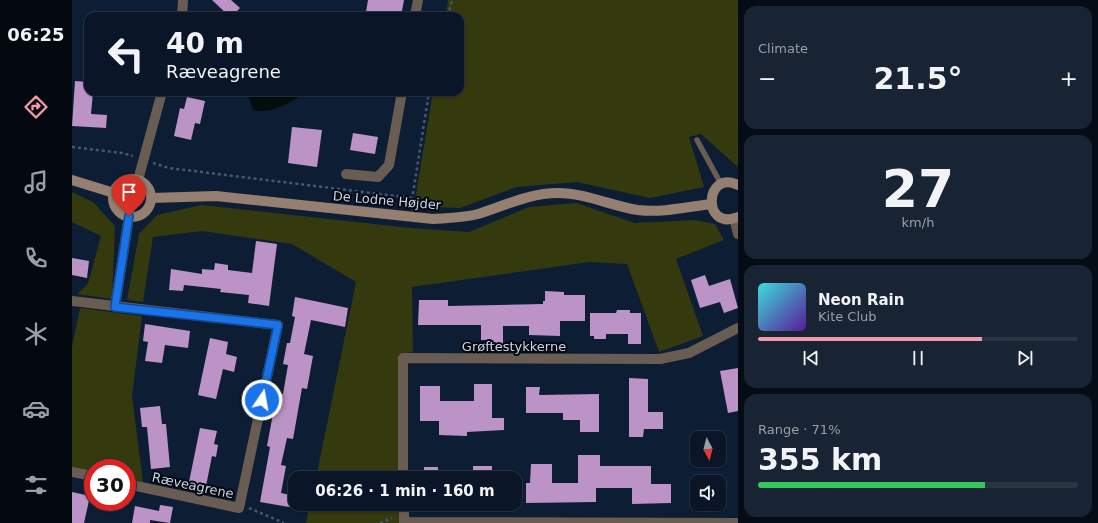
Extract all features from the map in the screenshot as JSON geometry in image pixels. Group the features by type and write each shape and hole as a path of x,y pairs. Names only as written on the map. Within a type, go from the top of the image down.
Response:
{"street":[{"path":"182,12 183,0"},
{"path":"416,12 418,0"},
{"path":"138,180 161,96"},
{"path":"346,174 378,177 389,165 401,96"},
{"path":"72,180 114,193"},
{"path":"126,180 138,180 147,186 151,198 146,210 135,216 129,216 118,210 113,199 114,193 116,187 126,180"},
{"path":"738,185 732,183 721,184 713,193 711,204 717,215 728,219 736,217 738,234"},
{"name":"De Lodne Højder","path":"151,198 216,196 433,219 457,218 478,214 532,196 557,193 583,196 638,210 664,210 711,204"},
{"path":"115,307 129,216"},
{"name":"Ræveagrene","path":"72,301 278,325 239,508 136,486"},
{"name":"Grøftestykkerne","path":"404,471 403,358 660,359 689,353 738,328"},
{"path":"72,472 84,474"},
{"path":"404,511 404,522 738,523"}],"lane":[{"path":"696,140 721,184"}],"path":[{"path":"449,12 452,0"},
{"path":"409,216 428,96"},
{"path":"72,147 122,153 169,168 412,198"},
{"path":"240,504 284,523"}],"green space":[{"path":"448,0 738,0 738,167 701,134 689,137 704,187 650,198 577,182 517,187 460,208 414,206 432,96 464,96 464,12 446,12"},
{"path":"72,192 93,202 115,226 112,299 77,294 88,284 101,236 72,222"},
{"path":"576,203 635,223 695,220 715,224 724,240 676,259 703,336 659,352 627,264 589,262 412,287 413,352 399,354 400,471 317,471 356,282 292,244 202,231 153,237 143,302 127,300 139,234 157,215 202,205 410,228 469,232 529,207"},
{"path":"80,308 142,316 132,396 143,482 136,480 136,459 84,459 84,469 72,467 72,347"},
{"path":"309,511 400,511 400,523 306,523"}],"shaded area":[{"path":"248,96 301,96 274,109 267,111 253,110"}],"building":[{"path":"212,0 231,0 240,8 236,12 225,12"},
{"path":"368,0 404,0 402,12 366,12"},
{"path":"75,81 84,82 84,96 93,96 91,114 107,115 106,128 72,126"},
{"path":"187,97 205,101 200,124 195,123 191,140 174,136 180,108 184,109"},
{"path":"292,127 322,130 317,167 288,163"},
{"path":"353,133 378,137 375,154 350,150"},
{"path":"256,241 277,244 269,306 248,303 249,295 220,292 221,289 184,285 183,291 169,290 171,269 202,274 202,269 214,270 215,263 228,265 228,270 252,273"},
{"path":"72,258 89,261 87,278 72,275"},
{"path":"705,275 709,286 730,279 738,308 724,313 720,302 700,308 691,280"},
{"path":"545,291 564,292 564,295 585,295 585,321 560,321 560,336 529,335 529,326 503,326 503,345 486,345 486,340 481,340 481,325 418,325 419,300 448,300 448,306 543,304 543,301 545,301"},
{"path":"295,297 348,308 345,327 311,320 304,354 313,356 307,389 302,388 293,439 287,438 281,465 286,466 281,493 288,494 288,507 260,502 270,447 267,446 277,392 283,394 288,365 283,364 287,343 290,343 295,317 292,316"},
{"path":"617,310 630,310 630,313 641,313 641,344 628,344 628,334 606,334 606,339 594,339 594,336 590,336 590,313 616,313"},
{"path":"145,324 190,331 188,348 165,345 162,363 145,361 148,342 143,341"},
{"path":"210,338 228,342 226,354 237,357 234,372 223,369 216,399 198,395"},
{"path":"738,368 738,411 728,413 720,371"},
{"path":"629,378 648,379 648,412 663,412 663,429 644,429 643,437 629,437"},
{"path":"474,384 492,384 492,418 504,418 504,430 467,432 467,436 439,435 439,421 420,421 420,386 440,386 440,401 474,401"},
{"path":"526,387 540,387 539,395 599,394 599,432 580,432 580,420 563,420 563,413 526,413"},
{"path":"160,406 162,424 166,424 170,467 151,469 147,427 142,427 140,408"},
{"path":"200,428 217,431 214,444 218,445 216,457 212,456 206,486 189,482"},
{"path":"578,455 600,455 600,466 651,466 651,484 671,484 671,503 632,504 632,488 596,488 596,502 526,503 526,483 530,483 531,464 552,464 552,483 578,483"},
{"path":"473,466 492,466 492,471 473,471"},
{"path":"424,467 438,467 438,471 424,471"},
{"path":"72,492 84,495 84,511 87,511 84,523 72,523"},
{"path":"160,505 173,507 170,523 150,520 150,523 132,523 136,506 159,511"}],"route":[{"path":"129,216 115,307 278,325 262,400"}]}
